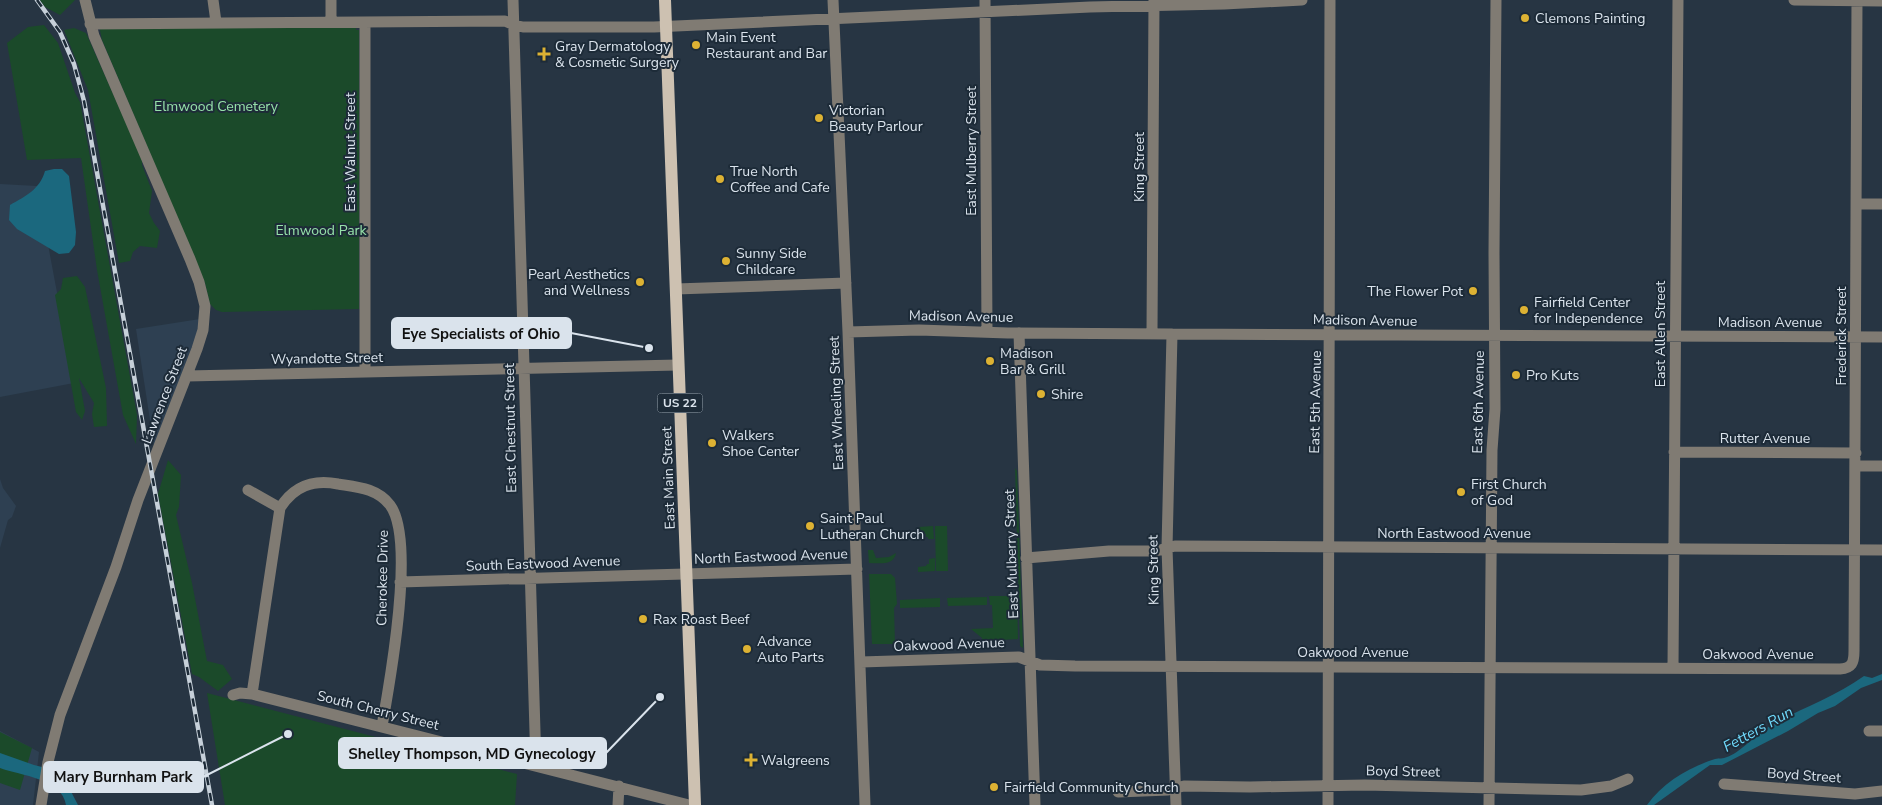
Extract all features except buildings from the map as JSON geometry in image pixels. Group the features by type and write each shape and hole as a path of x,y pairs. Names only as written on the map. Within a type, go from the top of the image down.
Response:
{"main road":[{"name":"East Main Street","path":"665,0 695,805"}],"street":[{"name":"Lawrence Street","path":"42,800 48,762 60,716 138,500 187,376 202,330 205,312 202,294 190,259 94,36 85,0"},
{"path":"212,0 216,22"},
{"path":"331,0 331,22"},
{"name":"East Chestnut Street","path":"513,0 514,88 536,766"},
{"name":"East Wheeling Street","path":"833,0 848,332 865,805"},
{"path":"90,24 506,21 523,27 666,26 834,19 985,6 1154,3 1224,4 1302,0"},
{"name":"East 5th Avenue","path":"1328,805 1330,0"},
{"name":"East 6th Avenue","path":"1489,805 1495,336 1496,0"},
{"name":"East Allen Street","path":"1673,668 1678,0"},
{"path":"1794,0 1882,1"},
{"name":"Frederick Street","path":"1846,668 1854,662 1857,0"},
{"name":"King Street","path":"1152,333 1154,3"},
{"name":"East Mulberry Street","path":"985,6 987,332"},
{"name":"East Walnut Street","path":"365,22 365,372"},
{"path":"1856,204 1882,204"},
{"path":"676,289 846,284"},
{"name":"Madison Avenue","path":"848,332 919,330 1018,333 1882,338"},
{"name":"East Mulberry Street","path":"1018,333 1035,805"},
{"name":"King Street","path":"1172,334 1167,548 1176,805"},
{"name":"Wyandotte Street","path":"187,376 678,365"},
{"name":"Rutter Avenue","path":"1674,452 1856,453"},
{"path":"1856,466 1882,466"},
{"name":"Cherokee Drive","path":"280,508 285,499 294,491 314,482 330,482 355,486 375,492 390,505 398,523 400,582 393,665 382,726"},
{"path":"248,490 280,508 252,694"},
{"name":"North Eastwood Avenue","path":"1026,558 1109,551 1156,551 1175,546 1882,550"},
{"name":"North Eastwood Avenue","path":"686,574 857,569"},
{"name":"South Eastwood Avenue","path":"400,582 686,574"},
{"name":"Oakwood Avenue","path":"861,662 1020,657 1040,665 1846,668"},
{"name":"South Cherry Street","path":"233,696 240,693 252,694 689,805"},
{"path":"1869,731 1882,731"},
{"name":"Boyd Street","path":"1118,792 1175,789 1184,786 1593,789 1611,786 1628,779"},
{"name":"Boyd Street","path":"1724,784 1855,799 1882,792"},
{"path":"618,805 619,786"}],"shaded area":[{"path":"0,184 37,186 74,383 0,397"},
{"path":"200,319 195,343 154,446 136,329"},
{"path":"0,479 3,488 16,506 12,517 8,520 0,548"},
{"path":"0,731 39,752 33,805 0,805"}],"green space":[{"path":"40,0 75,0 60,15 45,7"},
{"path":"44,25 58,43 75,93 80,102 137,415 136,444 123,415 97,270 81,158 27,160 7,43 28,27"},
{"name":"Elmwood Cemetery","path":"356,27 356,30 359,30 359,309 222,312 216,310 210,304 205,283 102,40 100,30 101,28"},
{"path":"74,28 86,33 142,159 142,165 152,191 149,213 160,231 157,248 140,246 133,252 130,261 119,263 88,90 64,30"},
{"path":"77,276 85,287 106,388 107,426 94,427 92,414 94,403 79,378 85,411 82,420 76,412 55,295 61,289 63,278"},
{"path":"168,460 181,475 179,507 176,515 192,583 207,661 223,665 232,679 218,691 192,674 158,494"},
{"path":"1015,468 1017,471 1023,648 1020,646"},
{"path":"933,526 934,539 928,539 926,534 918,534 916,532 919,527"},
{"path":"935,526 947,526 948,571 936,571"},
{"path":"868,550 873,550 876,558 889,557 896,553 895,557 889,562 869,563"},
{"path":"935,558 935,571 918,572 918,567 926,566 929,564 929,559"},
{"path":"869,574 891,574 895,578 897,604 894,608 895,644 872,644"},
{"path":"1017,593 1018,639 982,641 982,638 971,629 993,628 992,605 990,605 989,596 1007,596"},
{"path":"987,597 987,605 948,606 947,598"},
{"path":"940,598 940,607 900,608 900,600"},
{"path":"207,693 517,774 515,805 225,805"},
{"path":"0,732 32,748 20,790 0,783"}],"water":[{"path":"62,169 69,176 76,232 75,245 69,253 59,254 17,229 9,220 10,205 36,187 40,183 45,171"},
{"path":"1882,674 1882,680 1861,688 1835,706 1818,713 1788,731 1722,765 1710,765 1654,805 1647,805 1661,789 1678,776 1706,762 1732,755 1770,726 1841,690 1864,676 1872,678"},
{"path":"0,753 46,768 63,776 78,805 66,805 63,796 57,789 39,779 0,768"}],"railway":[{"path":"37,0 60,32 74,64 84,101 212,805"}],"place":[{"name":"Clemons Painting","path":"1525,18"},
{"name":"Main Event Restaurant and Bar","path":"696,45"},
{"name":"Gray Dermatology & Cosmetic Surgery","path":"544,54"},
{"name":"Victorian Beauty Parlour","path":"819,118"},
{"name":"True North Coffee and Cafe","path":"720,179"},
{"name":"Sunny Side Childcare","path":"726,261"},
{"name":"Pearl Aesthetics and Wellness","path":"640,282"},
{"name":"The Flower Pot","path":"1473,291"},
{"name":"Fairfield Center for Independence","path":"1524,310"},
{"name":"Eye Specialists of Ohio","path":"649,348"},
{"name":"Madison Bar & Grill","path":"990,361"},
{"name":"Pro Kuts","path":"1516,375"},
{"name":"Shire","path":"1041,394"},
{"name":"Walkers Shoe Center","path":"712,443"},
{"name":"First Church of God","path":"1461,492"},
{"name":"Saint Paul Lutheran Church","path":"810,526"},
{"name":"Rax Roast Beef","path":"643,619"},
{"name":"Advance Auto Parts","path":"747,649"},
{"name":"Shelley Thompson, MD Gynecology","path":"660,697"},
{"name":"Mary Burnham Park","path":"288,734"},
{"name":"Walgreens","path":"751,760"},
{"name":"Fairfield Community Church","path":"994,787"}],"park label":[{"name":"Elmwood Park","path":"321,230"}],"water label":[{"name":"Fetters Run","path":"1758,729"}]}
